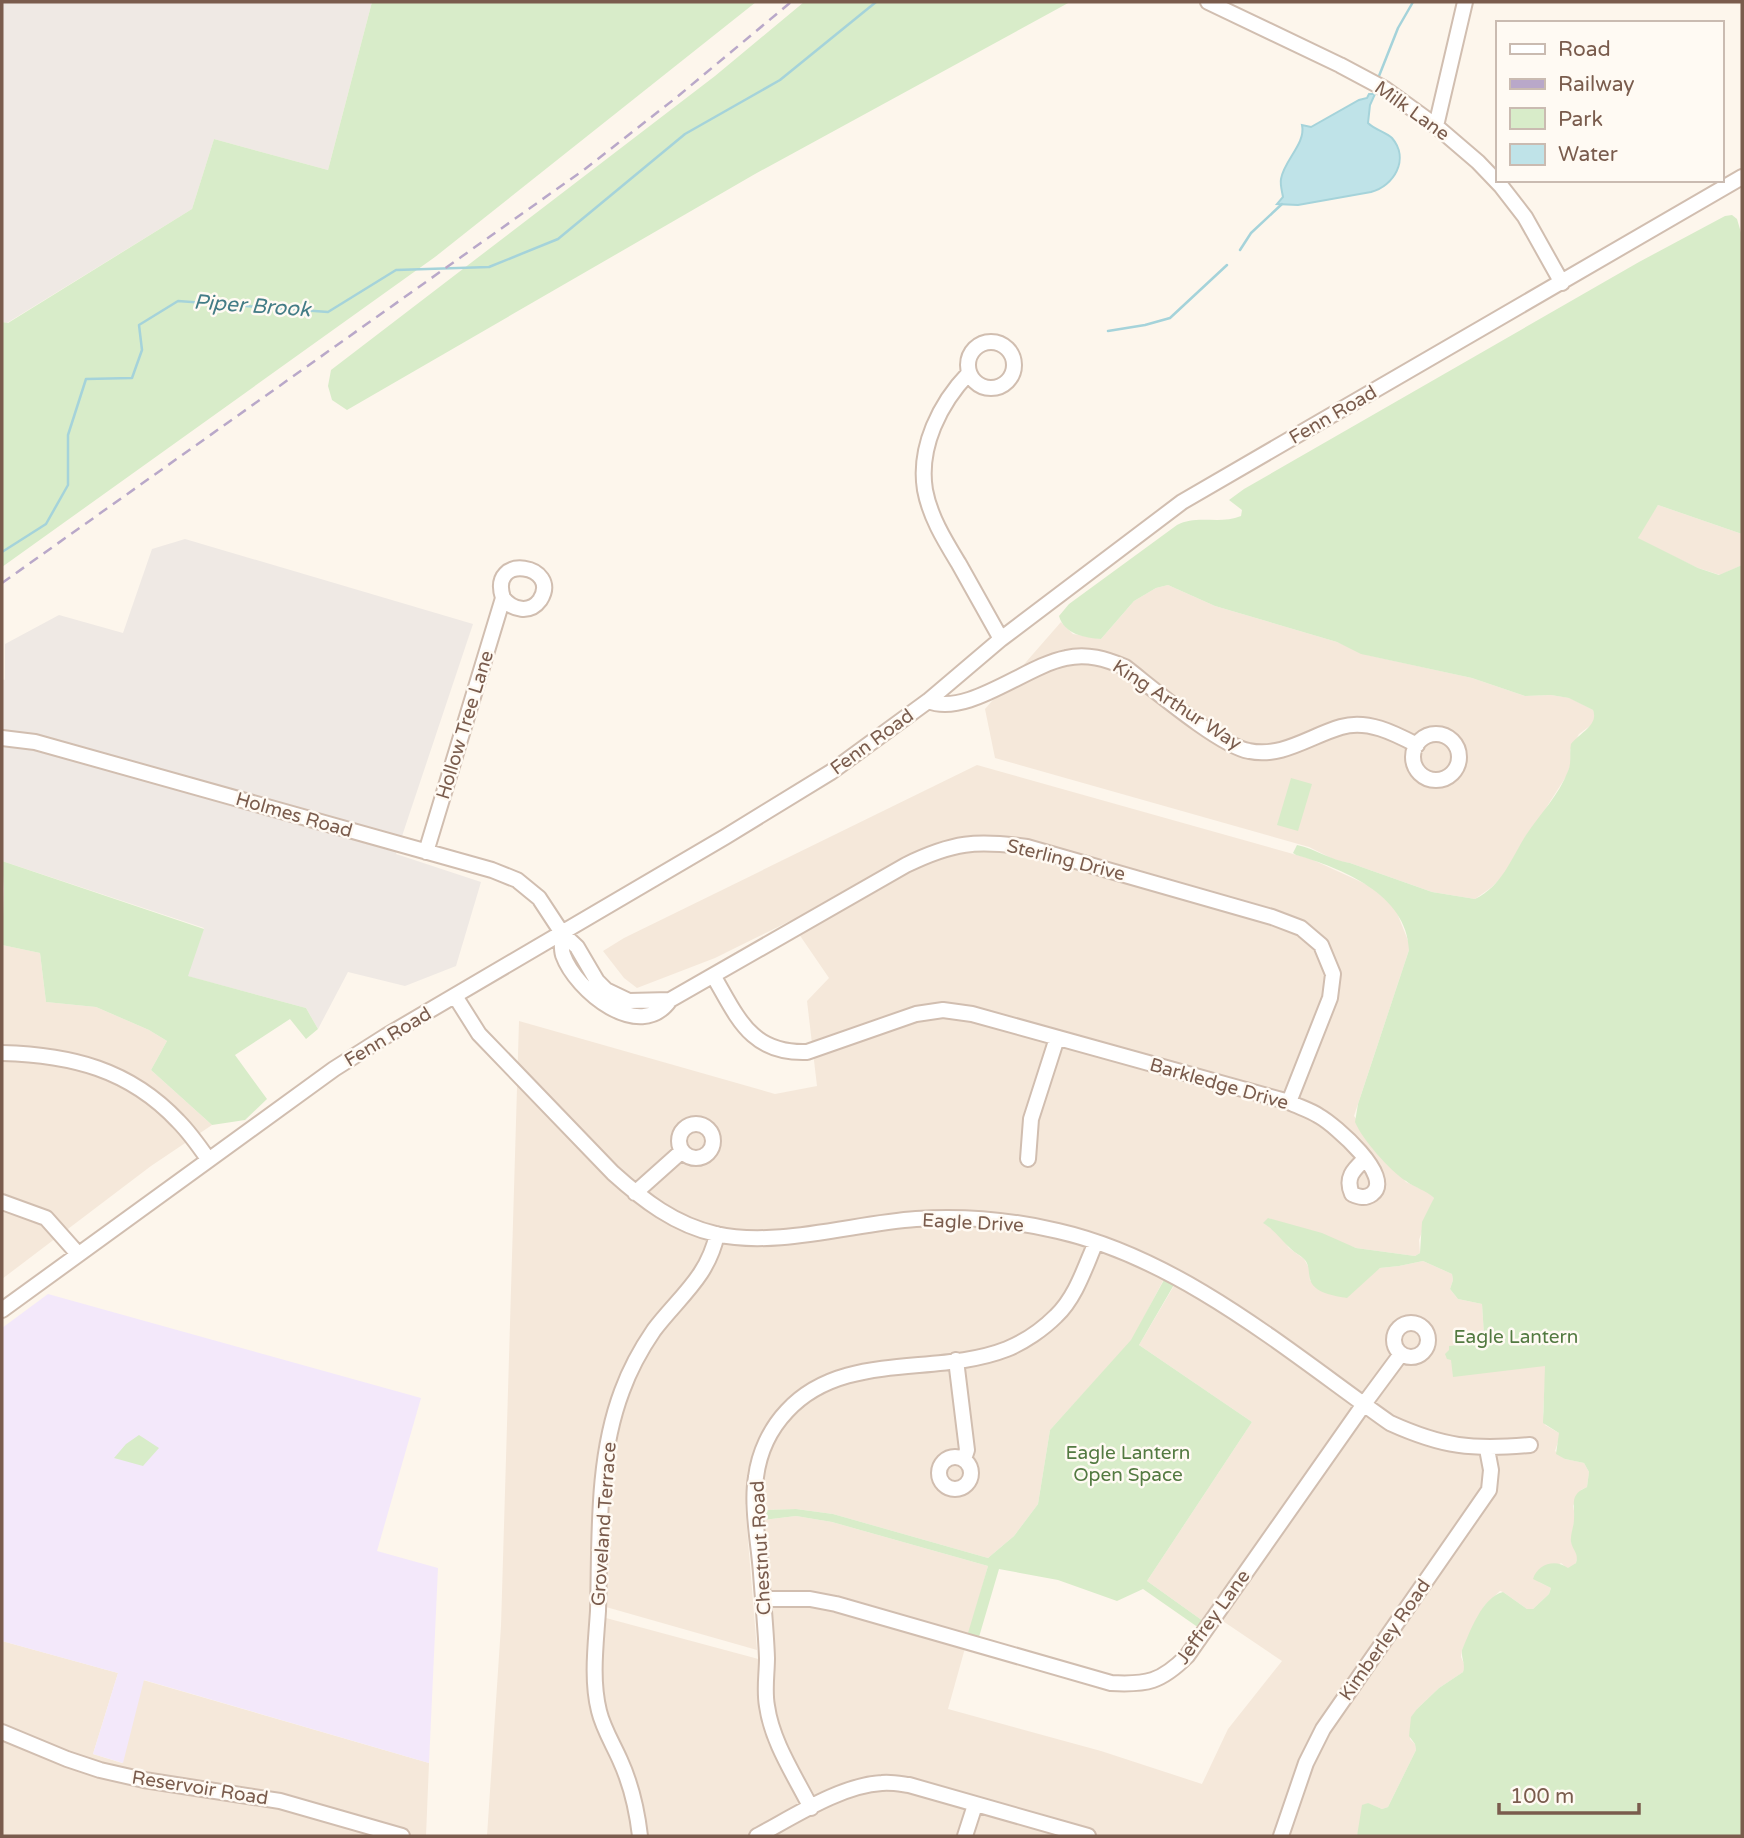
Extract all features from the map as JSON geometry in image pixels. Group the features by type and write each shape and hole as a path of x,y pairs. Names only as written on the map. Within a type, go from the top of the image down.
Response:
{"street":[{"name":"Milk Lane","path":"1208,2 1374,83 1436,126 1496,181"},
{"path":"1436,126 1465,2"},
{"name":"Fenn Road","path":"2,1310 334,1069 799,792 865,748 928,701 1001,639 1182,502 1742,177"},
{"name":"Milk Lane","path":"1497,182 1525,217 1562,283"},
{"path":"969,373 953,389 938,414 926,451 925,490 935,522 1001,639"},
{"name":"Hollow Tree Lane","path":"426,852 503,598"},
{"name":"King Arthur Way","path":"928,701 948,706 1065,658 1086,656 1106,659 1125,667 1225,741 1248,751 1270,752 1288,748 1343,726 1365,725 1392,732 1417,744"},
{"path":"959,675 969,691 978,695"},
{"name":"Holmes Road","path":"2,738 34,742 492,870 517,880 539,898 562,933"},
{"name":"Sterling Drive","path":"562,933 577,947 597,981 614,995 629,1001 670,1000 906,864 939,849 995,843 1027,847 1272,917 1301,928 1320,944 1333,974 1330,998 1289,1102"},
{"name":"Barkledge Drive","path":"714,976 743,1026 757,1040 773,1049 788,1053 807,1052 916,1014 943,1010 972,1014 1289,1102 1319,1116 1337,1129 1365,1159"},
{"name":"Eagle Drive","path":"455,996 479,1034 512,1071 635,1193 665,1214 717,1234 776,1237 916,1219 985,1219 1059,1231 1136,1256 1180,1278 1390,1423 1450,1446 1487,1449 1530,1445"},
{"path":"1028,1159 1031,1119 1057,1038"},
{"path":"2,1053 62,1057 89,1064 122,1078 152,1097 179,1122 208,1159"},
{"path":"635,1193 682,1151"},
{"path":"2,1202 25,1208 46,1218 78,1254"},
{"name":"Groveland Terrace","path":"640,1836 630,1784 599,1712 595,1682 605,1463 621,1392 636,1358 654,1330 708,1264 717,1234"},
{"name":"Chestnut Road","path":"811,1808 778,1742 766,1705 767,1658 755,1478 775,1424 793,1404 832,1380 859,1372 957,1360 1008,1349 1056,1316 1072,1294 1096,1242"},
{"name":"Jeffrey Lane","path":"763,1599 810,1599 836,1604 1111,1683 1135,1684 1156,1680 1171,1672 1187,1656 1401,1354"},
{"path":"957,1360 967,1450 964,1459"},
{"name":"Kimberley Road","path":"1281,1836 1306,1763 1323,1729 1489,1490 1491,1470 1487,1449"},
{"name":"Reservoir Road","path":"2,1732 100,1770 144,1780 280,1801 360,1830 402,1836"},
{"path":"757,1836 862,1786 884,1783 909,1785 1088,1836"},
{"path":"965,1836 975,1805"}],"shaded area":[{"path":"2,2 372,2 328,170 214,139 192,209 7,323 2,322"},
{"path":"1658,505 1742,534 1742,565 1720,575 1698,568 1643,542 1638,538 1640,532"},
{"path":"185,539 473,624 396,854 481,882 456,966 405,986 348,972 318,1029 306,1008 187,976 204,928 2,861 2,679 5,680 5,644 59,615 123,633 152,549"},
{"path":"1168,585 1215,606 1337,642 1367,655 1472,678 1525,696 1551,695 1570,698 1593,710 1594,723 1579,734 1570,750 1571,763 1567,775 1527,834 1505,873 1475,899 1432,892 1350,863 1337,861 1309,847 995,758 985,709 1061,622 1073,634 1101,639 1134,601 1156,588"},
{"path":"977,765 1311,859 1370,886 1395,908 1409,943 1409,950 1354,1116 1406,1182 1428,1192 1434,1198 1419,1240 1420,1253 1415,1256 1356,1248 1268,1218 1289,1248 1304,1259 1309,1268 1310,1281 1423,1261 1452,1274 1450,1289 1458,1299 1482,1304 1484,1335 1479,1342 1450,1346 1451,1359 1546,1366 1543,1413 1545,1425 1559,1433 1555,1451 1565,1459 1584,1463 1589,1472 1587,1487 1581,1490 1573,1506 1575,1516 1571,1542 1578,1554 1576,1563 1568,1569 1561,1563 1539,1582 1551,1588 1549,1594 1533,1609 1527,1609 1500,1591 1485,1605 1462,1650 1461,1657 1465,1666 1463,1672 1439,1688 1417,1709 1410,1739 1416,1750 1388,1807 1382,1809 1367,1803 1357,1836 487,1836 501,1626 519,1021 775,1094 817,1086 807,1001 829,978 790,921 715,958 637,988 624,978 603,951 624,938","holes":["1164,1279 1175,1284 1139,1345 1252,1422 1147,1581 1203,1621 1208,1611 1282,1661 1228,1729 1202,1784 1101,1751 948,1709 988,1566 832,1522 796,1516 763,1520 773,1663 606,1618 606,1607 757,1650 745,1504 764,1510 796,1509 833,1514 988,1558 1014,1536 1038,1504 1050,1430 1132,1340"]},
{"path":"2,945 40,953 46,1002 96,1007 149,1030 167,1041 151,1070 212,1125 151,1166 2,1279"},
{"path":"48,1294 421,1398 377,1551 438,1568 429,1763 144,1680 123,1763 93,1754 118,1673 2,1641 2,1328"},
{"path":"2,1641 118,1673 93,1754 122,1763 143,1680 429,1763 426,1836 2,1836"}],"green space":[{"path":"372,2 756,2 435,257 2,567 2,322 8,323 192,209 214,139 328,170"},
{"path":"804,2 1070,2 755,174 347,410 332,400 328,386 331,370 715,76"},
{"name":"Eagle Lantern","path":"1732,215 1737,219 1742,236 1742,534 1658,505 1638,538 1698,568 1719,575 1742,565 1742,1836 1357,1836 1362,1805 1368,1803 1382,1809 1388,1807 1416,1750 1409,1736 1411,1717 1439,1688 1463,1672 1462,1650 1483,1608 1503,1592 1527,1609 1533,1609 1549,1594 1551,1588 1533,1579 1539,1569 1553,1563 1568,1568 1576,1563 1571,1539 1574,1500 1581,1490 1587,1487 1589,1472 1584,1463 1556,1454 1559,1433 1543,1423 1545,1366 1453,1377 1451,1360 1447,1359 1445,1354 1449,1346 1479,1342 1484,1335 1482,1304 1458,1299 1450,1289 1452,1274 1423,1261 1380,1268 1347,1298 1331,1295 1315,1288 1306,1261 1263,1223 1268,1218 1322,1233 1356,1248 1415,1256 1420,1253 1422,1222 1434,1198 1392,1170 1370,1146 1355,1122 1358,1104 1409,950 1405,930 1397,913 1369,886 1332,867 1293,853 1297,845 1432,892 1475,899 1499,879 1560,788 1569,768 1571,744 1591,724 1593,710 1569,698 1551,695 1525,696 1472,678 1361,654 1337,642 1215,606 1168,585 1156,588 1134,601 1101,639 1070,631 1059,616 1069,604 1177,525 1192,520 1225,520 1241,516 1242,510 1229,500 1244,489 1639,262 1725,216"},
{"path":"1291,778 1312,784 1298,831 1277,825"},
{"path":"2,861 204,929 188,976 306,1008 318,1029 306,1039 290,1019 235,1055 267,1099 245,1120 212,1125 151,1070 167,1041 149,1030 96,1007 46,1002 40,953 2,945"},
{"name":"Eagle Lantern Open Space","path":"1165,1278 1175,1283 1139,1345 1252,1422 1147,1581 1203,1621 1199,1628 1143,1589 1117,1601 1058,1580 999,1569 979,1637 968,1633 988,1566 832,1522 796,1516 763,1520 764,1510 796,1509 833,1514 988,1558 1014,1536 1038,1504 1050,1430 1131,1340"},
{"path":"139,1435 159,1448 143,1466 114,1458 126,1444"}],"water":[{"path":"1369,94 1375,94 1370,105 1368,123 1390,136 1400,154 1397,171 1387,184 1371,192 1298,205 1277,204 1283,197 1283,172 1301,139 1302,125 1311,127 1367,98"}],"waterway":[{"name":"Piper Brook","path":"2,552 46,524 68,485 68,435 86,379 132,378 142,350 139,325 178,301 328,312 396,270 489,267 558,239 685,134 780,80 876,2"},
{"path":"1379,76 1398,28 1413,2"},
{"path":"1240,250 1251,233 1282,204"},
{"path":"1108,331 1170,318 1227,265"}],"railway":[{"path":"2,583 585,169 791,2"}]}
